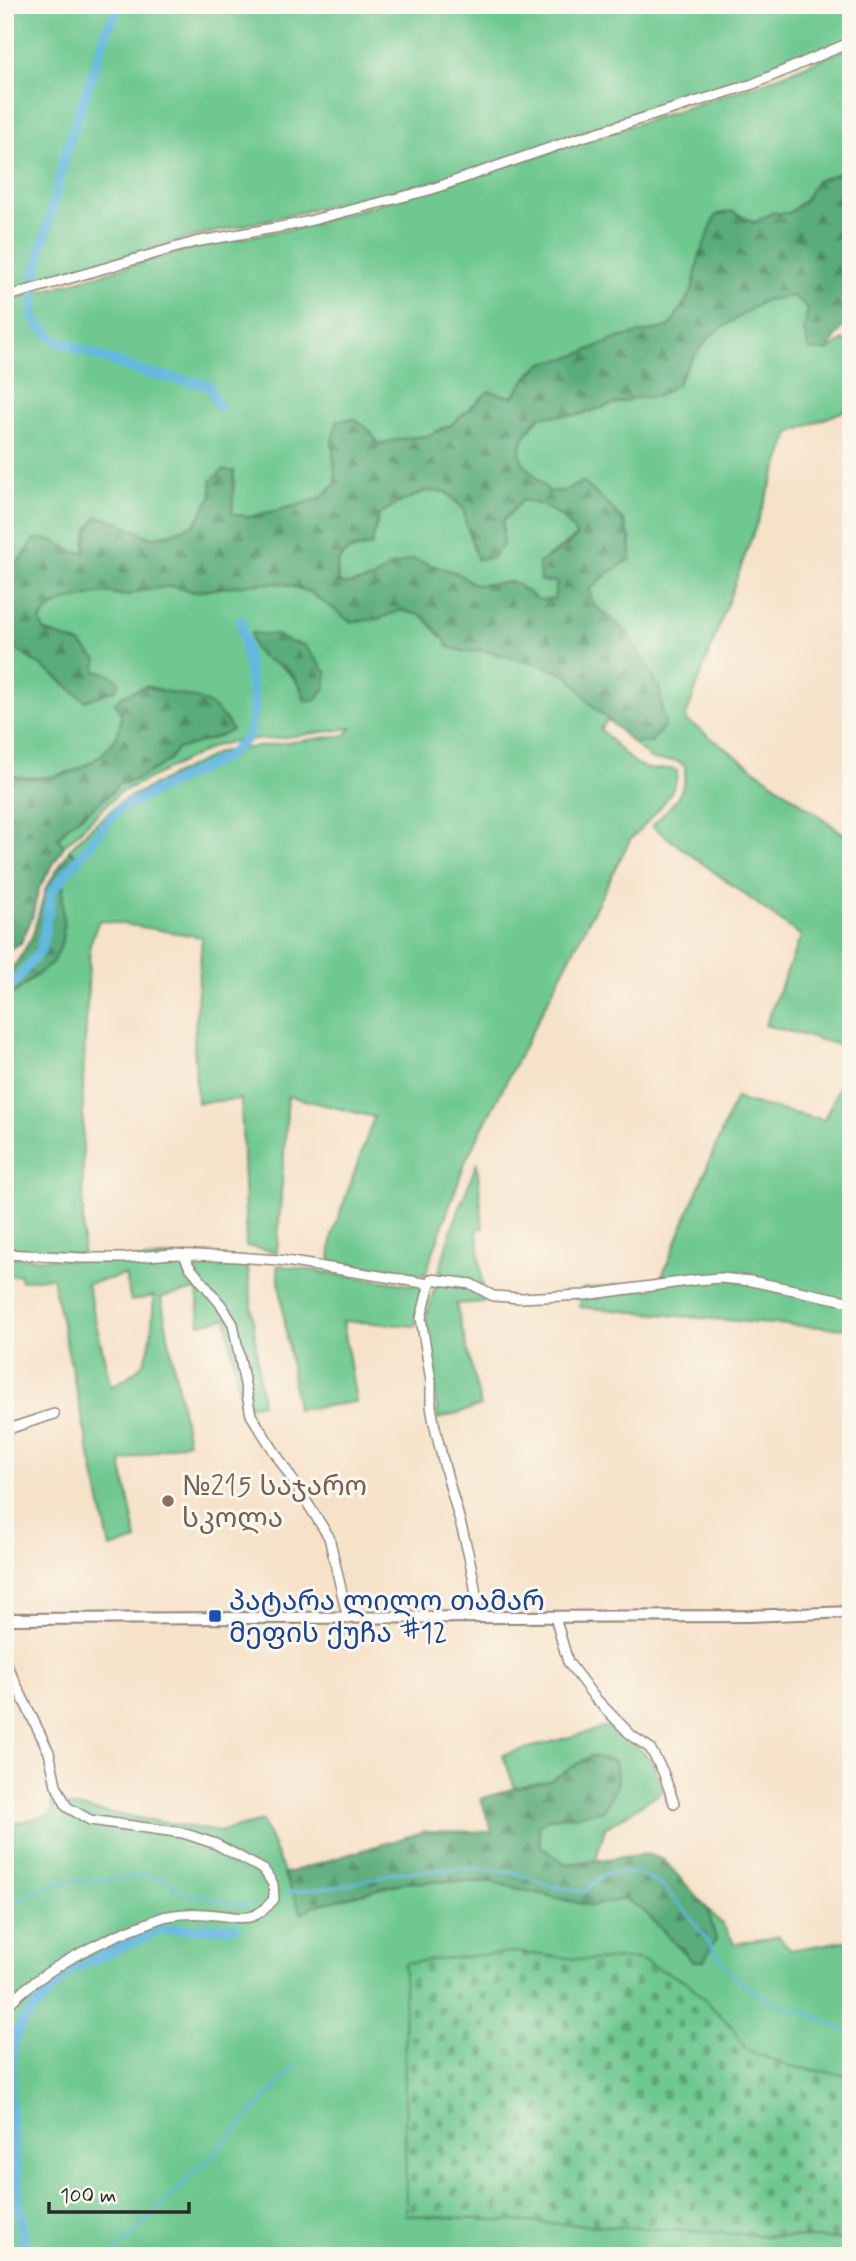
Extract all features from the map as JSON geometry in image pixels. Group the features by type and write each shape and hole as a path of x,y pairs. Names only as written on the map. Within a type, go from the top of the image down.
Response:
{"street":[{"path":"5,297 195,242 297,223 429,190 573,140 753,84 851,42"},
{"path":"5,1254 82,1258 184,1255 279,1260 471,1284 493,1296 520,1298 586,1296 720,1278 751,1281 851,1302"},
{"path":"184,1255 189,1266 222,1306 233,1324 251,1415 329,1537 348,1619"},
{"path":"431,1281 421,1318 430,1381 430,1406 468,1555 478,1617"},
{"path":"5,1430 54,1414"},
{"path":"5,1619 749,1616 851,1612"},
{"path":"555,1617 568,1662 594,1699 632,1736 650,1748 663,1772 674,1803"},
{"path":"5,1662 49,1752 55,1785 67,1807 90,1820 183,1833 216,1844 264,1870 272,1884 274,1899 264,1912 251,1918 215,1915 168,1916 124,1931 53,1969 17,1995 5,2008"}],"green space":[{"path":"5,5 851,5 851,39 752,79 433,182 184,239 5,292"},
{"path":"851,47 851,169 816,181 805,200 789,213 772,213 754,223 732,211 700,254 692,291 669,327 618,338 572,357 543,363 527,377 513,397 473,405 451,425 426,436 379,444 369,430 332,440 336,483 322,497 303,504 249,517 232,514 234,471 212,495 195,525 151,538 136,531 87,532 85,552 74,553 52,540 34,540 23,557 5,571 5,303 200,246 305,226 569,146 765,82"},
{"path":"851,169 851,314 827,351 809,350 804,331 808,308 792,296 765,300 711,335 688,364 677,384 658,396 634,398 578,415 540,416 520,448 524,464 550,492 563,491 583,482 618,514 623,523 631,559 607,574 589,590 594,605 627,632 659,687 665,725 651,742 633,743 588,701 567,675 538,664 481,650 466,652 448,647 423,616 401,610 378,619 351,622 310,592 281,583 249,584 194,592 171,586 125,596 106,592 66,601 50,608 40,621 44,631 81,644 97,660 96,672 106,672 119,681 117,689 85,701 57,677 13,647 5,645 5,571 23,557 34,539 52,540 74,552 85,552 87,531 97,517 114,520 150,538 172,533 195,524 212,495 211,481 223,470 234,471 232,514 249,517 322,497 336,483 332,440 338,420 355,419 369,430 379,444 427,436 451,425 489,391 513,397 527,377 543,363 572,357 618,338 669,327 692,291 700,254 716,215 732,211 754,223 772,213 789,213 805,200 816,181","holes":["426,491 446,492 464,509 477,559 492,558 503,545 503,521 522,500 538,504 562,517 577,537 539,563 540,581 557,582 554,599 538,600 514,582 476,585 455,572 412,559 389,567 373,579 344,585 339,583 339,561 348,549 371,546 379,515"]},
{"path":"792,296 808,309 804,331 827,351 844,340 851,347 851,408 790,433 685,719 851,839 851,1048 765,1025 801,936 652,826 680,792 684,784 685,766 676,761 652,760 633,743 651,742 659,688 643,662 593,605 589,590 607,574 631,559 631,539 623,519 563,491 550,492 524,464 520,448 540,416 578,415 634,398 658,396 677,384 688,364 711,335 765,300"},
{"path":"426,491 446,492 464,509 466,524 478,559 503,521 522,500 538,504 561,517 577,536 539,563 558,582 554,600 538,600 514,582 476,585 455,572 389,567 373,579 344,585 339,582 339,559 354,549 371,546 379,515"},
{"path":"281,583 310,592 321,601 378,619 401,610 423,616 444,639 466,652 481,650 538,664 567,675 608,720 600,729 629,758 649,769 677,771 673,789 667,798 630,840 466,1160 425,1275 330,1262 332,1236 374,1117 288,1096 277,1252 246,1246 241,1099 197,1103 194,1045 202,937 99,920 90,944 83,1083 83,1254 5,1250 5,998 46,968 58,952 63,932 64,880 77,855 69,850 120,802 219,752 345,735 352,728 272,739 239,740 214,746 119,793 64,846 58,838 70,824 106,798 118,785 137,779 167,762 177,749 232,730 225,718 175,694 146,686 124,695 118,732 100,757 70,772 53,776 36,778 5,774 5,645 13,647 57,677 85,701 117,688 118,681 96,672 44,631 40,621 50,608 66,601 106,592 125,596 171,586 194,592 249,584","holes":["276,635 304,646 305,701 296,681 280,665"]},
{"path":"251,633 276,635 304,645 327,673 325,687 317,700 305,701 299,685 289,671 257,653"},
{"path":"146,686 204,701 213,707 232,730 177,749 167,762 137,779 118,785 106,798 70,824 58,838 64,846 39,888 32,918 21,943 5,951 5,774 49,778 88,764 107,749 119,729 121,715 115,702"},
{"path":"69,851 77,855 64,879 63,932 58,952 49,966 5,998 5,977 32,937 46,888"},
{"path":"851,1061 851,1329 580,1307 582,1289 660,1281 736,1097 745,1102 824,1120"},
{"path":"477,1162 483,1228 477,1229 484,1302 456,1304 481,1406 438,1419 426,1317 450,1234"},
{"path":"173,1256 247,1260 262,1403 242,1407 226,1318 200,1324 197,1290 161,1297 188,1442 121,1462 137,1540 110,1548 52,1277 21,1281 20,1275 5,1276 5,1257 113,1262","holes":["125,1275 131,1301 154,1296 149,1349 140,1367 111,1387 87,1284"]},
{"path":"277,1265 424,1287 416,1315 416,1326 343,1321 356,1402 297,1410"},
{"path":"614,1725 651,1760 663,1791 605,1828 595,1862 566,1864 540,1846 539,1826 549,1818 580,1815 591,1756 549,1781 515,1788 503,1755"},
{"path":"591,1756 615,1761 618,1783 604,1810 549,1818 539,1826 540,1846 566,1864 647,1854 663,1859 707,1908 716,1939 704,1961 692,1961 643,1910 625,1899 591,1906 491,1882 402,1883 314,1906 302,1914 284,1874 426,1831 492,1832 481,1799 549,1781"},
{"path":"52,1803 219,1832 262,1821 302,1914 314,1906 402,1883 491,1882 591,1906 625,1899 643,1910 692,1961 716,1939 707,1908 735,1944 779,1936 789,1950 851,1940 851,2076 788,2066 747,2050 730,2025 639,1959 586,1960 407,2215 851,2240 851,2256 5,2256 5,1826 53,1814"},
{"path":"513,1952 586,1960 639,1959 687,1982 730,2025 747,2050 788,2066 851,2076 851,2240 406,2215 404,1963"}],"waterway":[{"path":"120,5 107,30 68,145 37,268 33,318 56,341 146,373 208,385 219,407"},
{"path":"5,993 41,950 52,891 118,809 228,756 248,737 254,705 241,620"},
{"path":"286,1893 347,1885 394,1873 471,1868 517,1873 550,1886 583,1892 607,1873 637,1873 664,1887 691,1918 731,1974 763,1998 809,2014 851,2033"},
{"path":"5,1914 33,1893 56,1884 145,1876 159,1877 183,1892 240,1905 255,1904"},
{"path":"25,2256 9,2097 14,2039 23,2021 70,1970 160,1930 236,1927"},
{"path":"111,2256 197,2171 296,2066"}],"place":[{"name":"№215 საჯარო სკოლა","path":"168,1501"},
{"name":"პატარა ლილო თამარ მეფის ქუჩა #12","path":"215,1616"}]}
